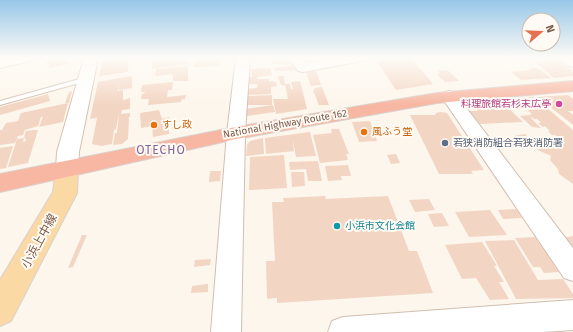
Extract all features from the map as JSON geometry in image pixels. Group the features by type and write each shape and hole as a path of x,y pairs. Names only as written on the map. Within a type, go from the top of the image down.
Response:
{"highway":[{"name":"National Highway Route 162","path":"0,183 236,133 448,96 573,86"}],"main road":[{"name":"小浜上中線","path":"0,310 65,193 67,169"}],"street":[{"path":"67,169 68,152 87,73"},
{"path":"226,332 236,133 242,73"},
{"path":"448,96 573,269"},
{"path":"343,332 573,315"}],"lane":[{"path":"0,103 86,80"}],"building":[{"path":"100,73 117,73 99,76"},
{"path":"155,73 188,73 188,81 173,81 173,74 155,76"},
{"path":"252,73 272,73 272,75 257,77 257,79 269,79 269,81 276,82 277,86 271,87 271,94 246,95 247,89 257,88 258,84 246,84 247,77 252,77"},
{"path":"307,73 317,73 321,85 311,86"},
{"path":"385,73 424,73 433,84 396,90"},
{"path":"451,73 459,81 445,82 437,74"},
{"path":"513,73 545,73 551,78 521,80"},
{"path":"549,73 573,73 573,76 554,78"},
{"path":"130,76 132,77 132,88 119,90 119,84 118,91 123,90 123,100 130,98 130,109 122,110 121,114 130,113 130,117 128,117 128,139 122,144 113,145 115,133 117,133 119,114 116,129 114,130 112,144 101,146 92,144 97,118 90,119 98,82"},
{"path":"278,76 284,76 285,85 281,85"},
{"path":"300,81 307,109 276,114 273,99 288,99 285,84 290,84 291,89 293,89 291,82"},
{"path":"173,82 172,90 168,90 167,97 186,95 185,99 181,100 181,102 148,105 149,99 141,99 142,94 146,92 141,92 142,85"},
{"path":"322,87 329,105 319,105 313,90 315,90 314,88"},
{"path":"72,91 69,103 65,103 69,92"},
{"path":"48,94 50,101 0,115 0,107"},
{"path":"272,95 272,105 246,105 247,96"},
{"name":"料理旅館若杉末広亭","path":"568,95 573,99 573,111 568,111 573,115 573,125 538,97"},
{"path":"534,97 545,106 521,108 511,99"},
{"path":"502,102 523,122 480,124 469,111 478,111 472,104"},
{"path":"68,103 63,122 39,127 43,117 41,117 38,126 25,130 23,135 18,136 15,143 0,145 0,130 2,130 6,123 18,121 21,113"},
{"path":"273,105 275,112 247,116 245,109"},
{"path":"548,109 573,130 573,184 559,174 558,169 550,160 551,156 529,146 518,147 515,142 535,142 556,148 558,137 552,135 545,126 543,127 538,123 541,123 529,115 532,114 527,110"},
{"name":"すし政","path":"159,110 162,119 169,117 169,134 153,137 152,126 141,128 140,113"},
{"name":"若狭消防組合若狭消防署","path":"436,113 447,113 484,170 471,171 473,174 439,174 410,115 435,115"},
{"path":"529,115 541,128 532,127 520,116"},
{"name":"風ふう堂","path":"370,121 377,141 359,142 352,122"},
{"path":"331,129 339,129 349,154 346,154 348,160 320,163 313,135 332,133"},
{"path":"38,130 28,163 8,167 17,139 24,138 23,142 26,141 24,137 26,131"},
{"path":"310,132 316,156 296,157 293,140 294,151 266,154 265,138"},
{"path":"525,134 529,138 517,139 514,136"},
{"path":"263,138 264,154 246,156 247,145 250,141"},
{"path":"13,146 6,168 0,169 0,148"},
{"path":"396,154 400,163 391,164 387,155"},
{"path":"284,155 287,188 249,190 250,157"},
{"path":"318,161 322,181 308,181 306,169 290,170 289,162"},
{"path":"348,165 351,176 341,176 342,180 328,181 325,166"},
{"path":"210,171 221,171 220,181 209,182"},
{"path":"291,172 304,172 305,186 292,187"},
{"name":"小浜市文化会館","path":"325,196 326,199 388,196 409,251 417,251 433,293 277,303 277,298 267,299 266,261 275,261 272,202 284,202 283,198"},
{"path":"429,199 435,210 415,212 409,200"},
{"path":"516,209 522,218 503,219 498,210"},
{"path":"490,210 507,235 469,237 455,212"},
{"path":"442,213 449,226 434,227 428,214"},
{"path":"82,235 87,235 73,267 68,268"},
{"path":"573,236 573,246 566,247 560,238"},
{"path":"535,237 559,272 544,273 540,267 533,267 515,238"},
{"path":"514,240 538,280 563,279 573,294 573,298 516,299 485,241"},
{"path":"482,242 497,266 494,266 504,282 499,282 509,299 490,300 476,278 462,279 445,245"},
{"path":"211,259 210,265 194,267 195,260"},
{"path":"208,284 208,292 191,293 192,286"}],"place":[{"name":"料理旅館若杉末広亭","path":"559,104"},
{"name":"すし政","path":"154,125"},
{"name":"風ふう堂","path":"364,132"},
{"name":"若狭消防組合若狭消防署","path":"445,143"},
{"name":"小浜市文化会館","path":"337,226"}],"district":[{"name":"OTECHO","path":"161,150"}]}
